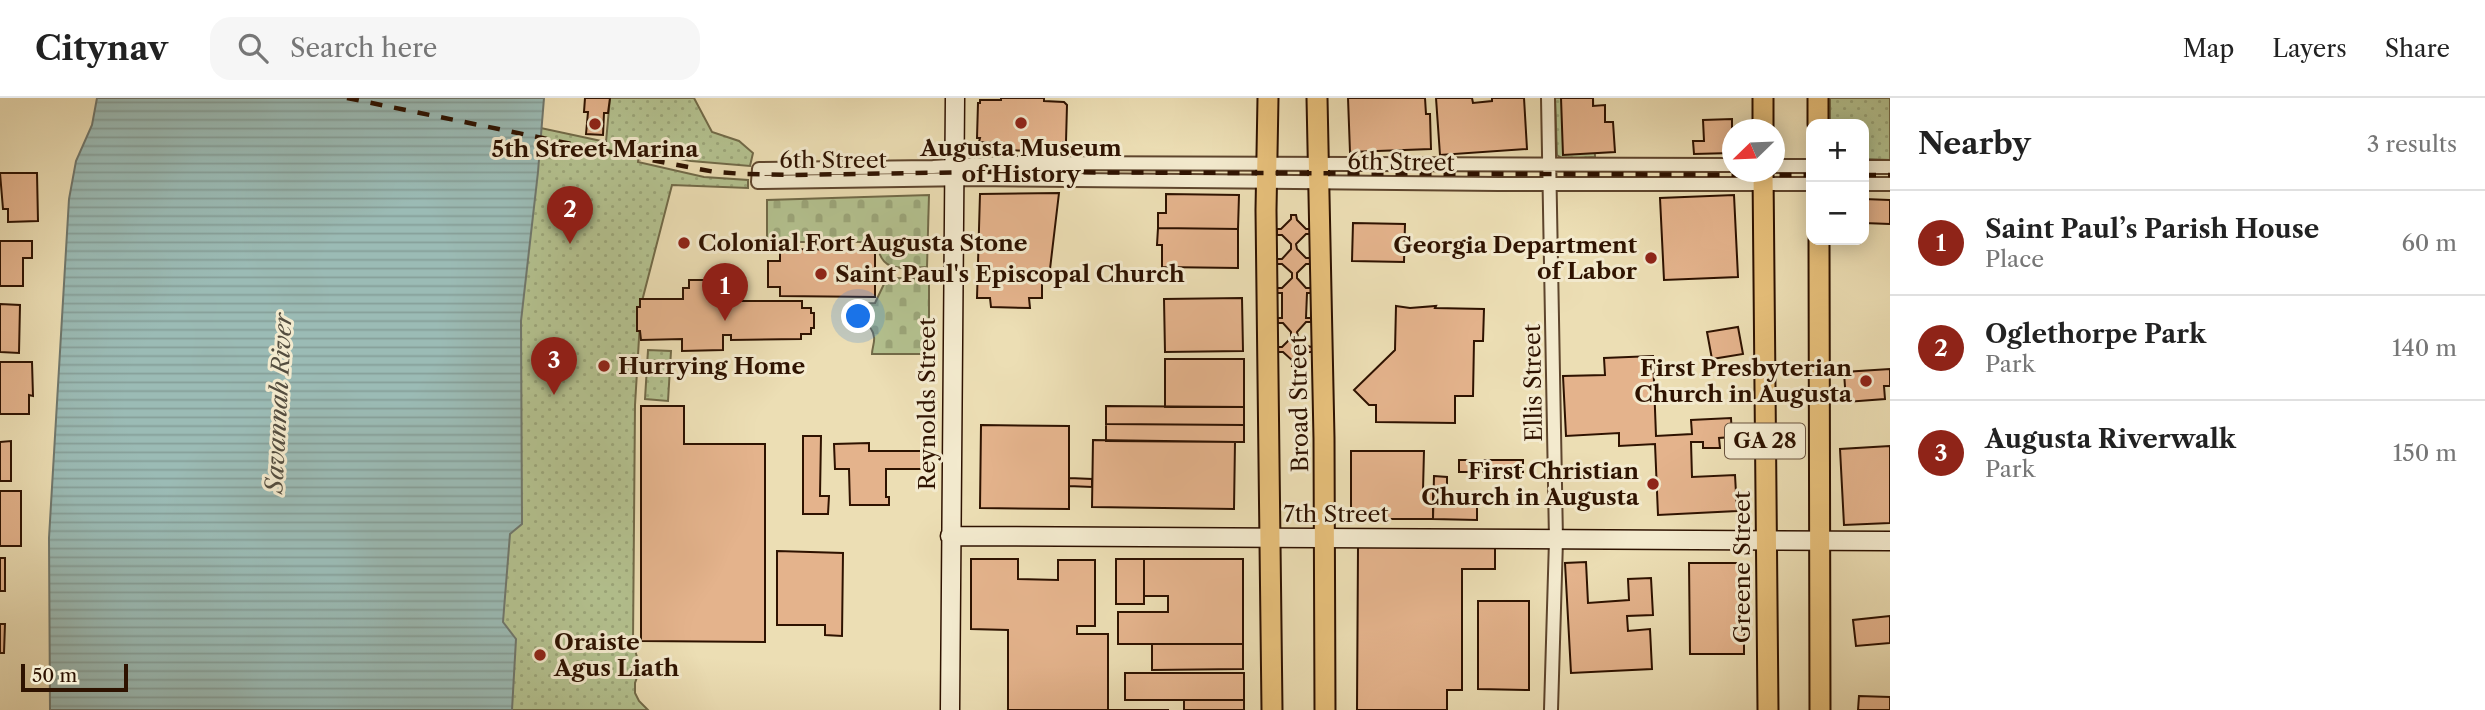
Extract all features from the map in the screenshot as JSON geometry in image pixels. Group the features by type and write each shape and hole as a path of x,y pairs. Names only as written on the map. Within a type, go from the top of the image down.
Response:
{"main road":[{"name":"Reynolds Street","path":"950,710 954,98"},
{"name":"Broad Street","path":"1268,98 1272,710"},
{"name":"Broad Street","path":"1317,98 1325,710"},
{"path":"1763,98 1763,119"},
{"path":"1818,98 1818,119"},
{"name":"Greene Street","path":"1764,182 1768,710"},
{"name":"GA 28","path":"1819,245 1820,710"},
{"name":"7th Street","path":"950,536 1890,541"}],"street":[{"name":"Ellis Street","path":"1548,98 1556,540 1551,710"},
{"name":"6th Street","path":"759,175 953,173 1000,163 1267,173 1722,165"},
{"path":"1785,166 1806,166"},
{"path":"1869,167 1890,167"},
{"name":"6th Street","path":"1319,173 1551,184 1722,179"},
{"name":"6th Street","path":"1785,181 1806,183"},
{"path":"1869,184 1890,184"}],"green space":[{"path":"610,98 694,98 712,132 739,141 753,153 750,166 691,161 639,151 638,162 704,177 748,180 748,188 672,185 641,305 635,405 633,642 640,669 635,693 648,710 457,710 485,116 606,142"},
{"path":"1555,98 1593,98 1595,157 1563,159 1557,155"},
{"path":"1830,98 1890,98 1890,160 1869,159 1869,119 1830,119"},
{"path":"929,195 927,267 901,268 888,264 879,252 877,242 767,242 767,200"},
{"path":"895,278 929,279 929,354 872,354 874,339 870,327 858,318 843,313 856,304 875,303 884,284"},
{"path":"648,350 671,351 668,401 645,399"}],"water":[{"name":"Savannah River","path":"97,98 544,98 521,321 522,524 510,534 503,622 516,639 512,710 50,710 49,538 69,199 76,161 92,125"}],"building":[{"name":"5th Street Marina","path":"585,98 610,98 608,113 604,113 603,135 586,134 588,112 584,112"},
{"path":"1044,98 1044,101 1064,102 1067,105 1066,142 1042,144 1042,151 1000,150 1000,143 979,142 978,103 980,100"},
{"path":"1348,98 1425,98 1426,114 1430,114 1431,149 1350,152"},
{"path":"1436,98 1472,98 1473,103 1492,101 1492,98 1524,98 1527,149 1440,155"},
{"path":"1561,98 1593,98 1593,106 1605,105 1605,122 1613,122 1615,152 1563,155"},
{"path":"1722,119 1722,153 1694,154 1693,141 1704,141 1703,120"},
{"path":"0,173 37,173 38,221 8,222 8,209 3,209"},
{"path":"1059,193 1050,269 1042,270 1042,298 1029,298 1030,308 991,307 990,298 977,298 980,194"},
{"path":"1166,194 1239,195 1238,229 1158,228 1158,213 1166,213"},
{"path":"1734,195 1738,277 1664,280 1660,198"},
{"path":"1869,199 1890,200 1890,224 1869,223"},
{"path":"1291,215 1296,215 1306,229 1311,229 1311,234 1306,234 1296,244 1306,258 1312,258 1311,264 1306,264 1297,273 1297,278 1306,288 1312,288 1311,293 1307,293 1306,318 1311,318 1311,322 1306,322 1297,332 1307,346 1312,347 1312,352 1307,352 1298,361 1298,366 1292,366 1293,361 1283,352 1278,352 1278,347 1282,347 1291,338 1291,332 1283,323 1278,323 1277,318 1282,318 1282,293 1277,293 1277,288 1282,288 1292,278 1292,273 1282,264 1277,264 1277,259 1282,259 1291,249 1291,244 1282,235 1277,235 1277,229 1281,229 1291,219"},
{"path":"1353,223 1405,224 1404,262 1352,261"},
{"path":"1158,228 1238,229 1238,268 1162,267 1162,245 1157,245"},
{"path":"0,241 32,241 32,258 23,258 23,286 0,286"},
{"name":"Saint Paul's Episcopal Church","path":"780,249 875,250 875,297 780,296 780,287 768,287 768,261 780,261"},
{"path":"689,280 716,280 717,288 722,288 722,296 732,295 732,301 802,301 802,308 811,308 811,313 814,313 814,328 811,328 811,334 801,334 801,339 731,340 731,335 723,335 723,350 682,351 682,339 641,340 640,331 637,331 637,307 640,307 640,299 683,299 683,288 689,288"},
{"path":"1242,298 1243,351 1165,352 1164,299"},
{"path":"0,304 20,305 19,353 0,352"},
{"path":"1396,306 1484,309 1483,341 1474,341 1473,396 1455,396 1455,423 1376,422 1376,405 1369,405 1354,390 1395,350"},
{"path":"1738,327 1743,354 1712,359 1707,332"},
{"path":"1653,356 1656,436 1692,434 1691,420 1731,418 1732,437 1719,438 1720,448 1703,448 1703,442 1691,442 1692,477 1735,475 1737,511 1658,515 1655,444 1619,446 1619,433 1566,436 1563,376 1605,375 1604,358"},
{"path":"1165,359 1244,359 1244,407 1165,407"},
{"path":"0,362 32,362 33,396 29,395 29,414 0,414"},
{"path":"1890,369 1890,386 1884,386 1885,399 1846,402 1844,372"},
{"path":"641,406 684,406 684,444 765,444 765,642 641,641"},
{"path":"1106,406 1244,407 1244,425 1106,424"},
{"path":"1106,424 1244,425 1244,442 1106,441"},
{"path":"981,425 1069,426 1069,509 980,508"},
{"path":"803,436 821,436 820,496 829,496 828,514 803,514"},
{"path":"1093,440 1235,442 1234,509 1092,507"},
{"path":"11,441 11,481 0,481 0,442"},
{"path":"869,443 869,451 927,451 927,469 886,469 886,497 889,497 889,505 850,505 849,469 835,469 834,444"},
{"path":"1890,446 1890,523 1844,525 1840,449"},
{"path":"1351,451 1424,451 1423,490 1433,490 1433,519 1351,519"},
{"path":"1459,460 1523,460 1523,472 1459,472"},
{"path":"1434,476 1447,477 1447,492 1477,493 1477,520 1433,519"},
{"path":"1069,478 1092,479 1092,487 1069,486"},
{"path":"0,491 21,491 21,546 0,546"},
{"path":"1358,547 1495,547 1495,569 1462,569 1462,690 1447,690 1447,710 1357,710"},
{"path":"777,551 843,553 842,636 825,635 825,625 777,625"},
{"path":"0,558 5,558 5,591 0,591"},
{"path":"971,559 1018,559 1018,579 1058,580 1058,560 1095,560 1095,626 1077,626 1077,634 1108,634 1108,710 1008,710 1008,630 971,629"},
{"path":"1116,559 1144,559 1144,604 1116,604"},
{"path":"1144,559 1243,559 1243,644 1118,644 1118,612 1168,612 1168,596 1144,596"},
{"path":"1586,562 1588,603 1629,600 1628,579 1651,578 1653,615 1627,616 1628,631 1650,629 1652,669 1571,673 1565,563"},
{"path":"1689,563 1744,563 1744,654 1690,654"},
{"path":"1478,601 1529,601 1529,690 1478,689"},
{"path":"1890,616 1890,643 1856,646 1853,620"},
{"path":"0,624 5,624 4,653 0,653"},
{"path":"1152,644 1243,644 1243,669 1152,670"},
{"path":"1125,673 1244,673 1244,700 1125,700"},
{"path":"1859,696 1890,697 1890,710 1858,710"},
{"path":"1184,700 1244,700 1244,710 1184,710"}],"railway":[{"path":"347,98 640,158 715,172 745,174 982,172 1806,175"},
{"path":"1869,175 1890,175"}],"place":[{"name":"Augusta Museum of History","path":"1021,123"},
{"name":"5th Street Marina","path":"595,124"},
{"name":"Colonial Fort Augusta Stone","path":"684,243"},
{"name":"Oglethorpe Park","path":"570,244"},
{"name":"Georgia Department of Labor","path":"1651,258"},
{"name":"Saint Paul's Episcopal Church","path":"821,274"},
{"name":"Saint Paul’s Parish House","path":"725,321"},
{"name":"Hurrying Home","path":"604,366"},
{"name":"First Presbyterian Church in Augusta","path":"1866,381"},
{"name":"Augusta Riverwalk","path":"554,395"},
{"name":"First Christian Church in Augusta","path":"1653,484"},
{"name":"Oraiste Agus Liath","path":"540,655"}]}
